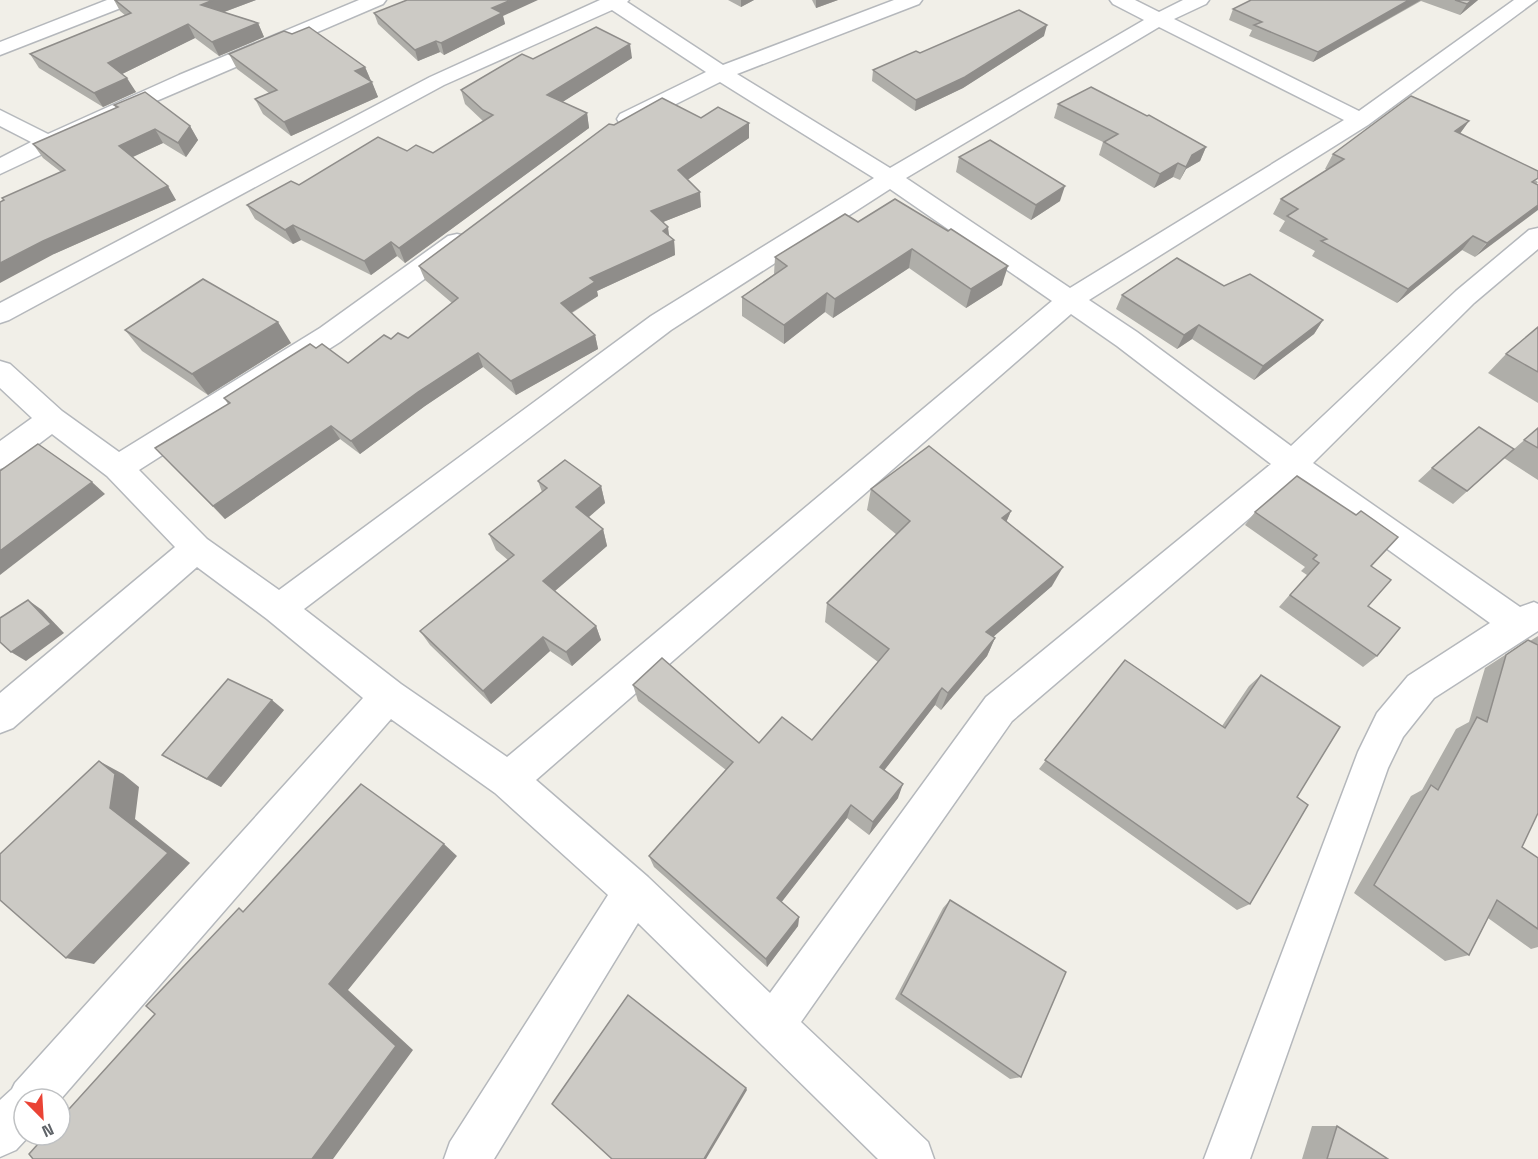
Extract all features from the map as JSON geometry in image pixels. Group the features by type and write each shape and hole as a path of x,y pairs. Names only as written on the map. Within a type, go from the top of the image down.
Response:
{"street":[{"path":"0,49 124,0"},
{"path":"0,167 46,142 193,76 376,0"},
{"path":"612,128 721,73 912,0"},
{"path":"1120,0 1360,120"},
{"path":"279,609 661,323 890,178 1159,19 1199,0"},
{"path":"508,780 1070,300 1360,120 1527,0"},
{"path":"0,314 437,81 614,1 721,73 890,178 1070,300 1250,430 1292,464 1528,620 1421,687 1390,725 1371,765 1227,1159"},
{"path":"0,117 46,142"},
{"path":"118,468 330,335 480,224"},
{"path":"774,1024 999,709 1292,464 1465,297 1538,236"},
{"path":"0,371 52,419 118,468 196,548 279,609 388,696 508,780 634,891 911,1159"},
{"path":"0,456 52,419"},
{"path":"0,716 196,548"},
{"path":"42,1087 388,696"},
{"path":"467,1159 634,891"},
{"path":"0,1134 12,1120"}],"building":[{"path":"115,0 213,0 201,5 258,23 212,42 188,24 108,63 127,78 94,93 30,54 131,13"},
{"path":"407,0 511,0 492,8 502,13 441,43 436,41 415,50 374,13"},
{"path":"1251,0 1409,0 1318,52 1254,25 1262,22 1233,9"},
{"path":"1455,0 1472,0 1467,4"},
{"path":"1019,10 1047,25 965,77 916,100 873,70 916,51 920,53"},
{"path":"309,27 365,67 355,71 372,82 284,122 255,99 277,90 229,54 284,31 292,34"},
{"path":"596,27 630,44 547,95 587,113 399,248 391,242 364,261 293,225 285,230 247,205 291,181 299,185 378,137 407,151 416,145 433,153 493,115 483,110 461,90 522,54 533,59"},
{"path":"1091,87 1149,115 1206,147 1192,155 1186,167 1178,163 1160,174 1104,142 1118,134 1058,104"},
{"path":"145,92 190,126 178,143 155,129 119,146 168,186 43,241 0,263 0,202 4,200 2,198 65,170 33,144 118,107 114,105"},
{"path":"1411,96 1469,121 1455,131 1538,171 1538,178 1532,182 1538,185 1538,205 1487,243 1473,236 1408,289 1321,241 1327,239 1287,216 1298,209 1281,199 1344,159 1333,154"},
{"path":"662,98 701,118 718,107 749,123 678,170 700,192 651,211 668,227 663,231 674,240 590,278 595,282 561,303 595,335 511,381 478,353 418,392 351,441 331,426 213,506 155,448 230,403 224,398 310,344 316,348 322,344 348,363 384,335 391,339 398,333 408,338 458,298 419,266 609,124 614,125"},
{"path":"990,140 1065,186 1036,205 959,157"},
{"path":"895,199 948,231 951,229 1008,266 971,289 912,249 835,299 827,293 784,325 742,297 787,266 775,257 845,214 858,222"},
{"path":"1177,258 1224,286 1250,274 1323,320 1263,366 1199,325 1184,335 1122,295"},
{"path":"203,279 278,322 192,374 125,330"},
{"path":"1538,327 1538,372 1506,354"},
{"path":"1479,427 1514,449 1467,491 1432,468"},
{"path":"1538,428 1538,448 1524,440"},
{"path":"38,444 92,482 0,551 0,471"},
{"path":"929,446 1011,511 1002,518 1063,567 986,632 995,638 948,693 942,688 880,767 903,784 873,822 851,805 777,898 799,917 766,959 649,856 733,762 633,685 662,658 759,743 782,717 812,740 889,649 827,603 910,521 871,489"},
{"path":"565,460 601,486 576,507 603,529 543,581 596,626 566,652 543,637 483,691 420,631 514,555 489,534 547,488 538,481"},
{"path":"1297,476 1356,515 1361,511 1398,537 1371,566 1391,580 1368,606 1400,628 1377,656 1290,595 1319,563 1313,559 1317,555 1255,512"},
{"path":"28,600 51,624 11,652 0,642 0,618"},
{"path":"1528,640 1538,645 1538,813 1522,847 1538,858 1538,929 1497,900 1469,955 1374,885 1431,785 1438,790 1477,717 1487,722 1506,655"},
{"path":"1125,660 1225,728 1261,675 1340,727 1297,797 1308,805 1250,904 1045,760"},
{"path":"228,679 272,700 207,779 162,755"},
{"path":"99,761 115,774 110,808 168,853 66,958 0,900 0,854"},
{"path":"361,784 444,844 329,984 396,1046 312,1159 33,1159 29,1154 35,1147 72,1147 72,1106 155,1014 146,1006 239,908 243,912"},
{"path":"950,900 1066,972 1021,1077 901,994"},
{"path":"628,995 746,1088 704,1159 612,1159 552,1104"},
{"path":"1337,1126 1388,1159 1327,1159"}]}
